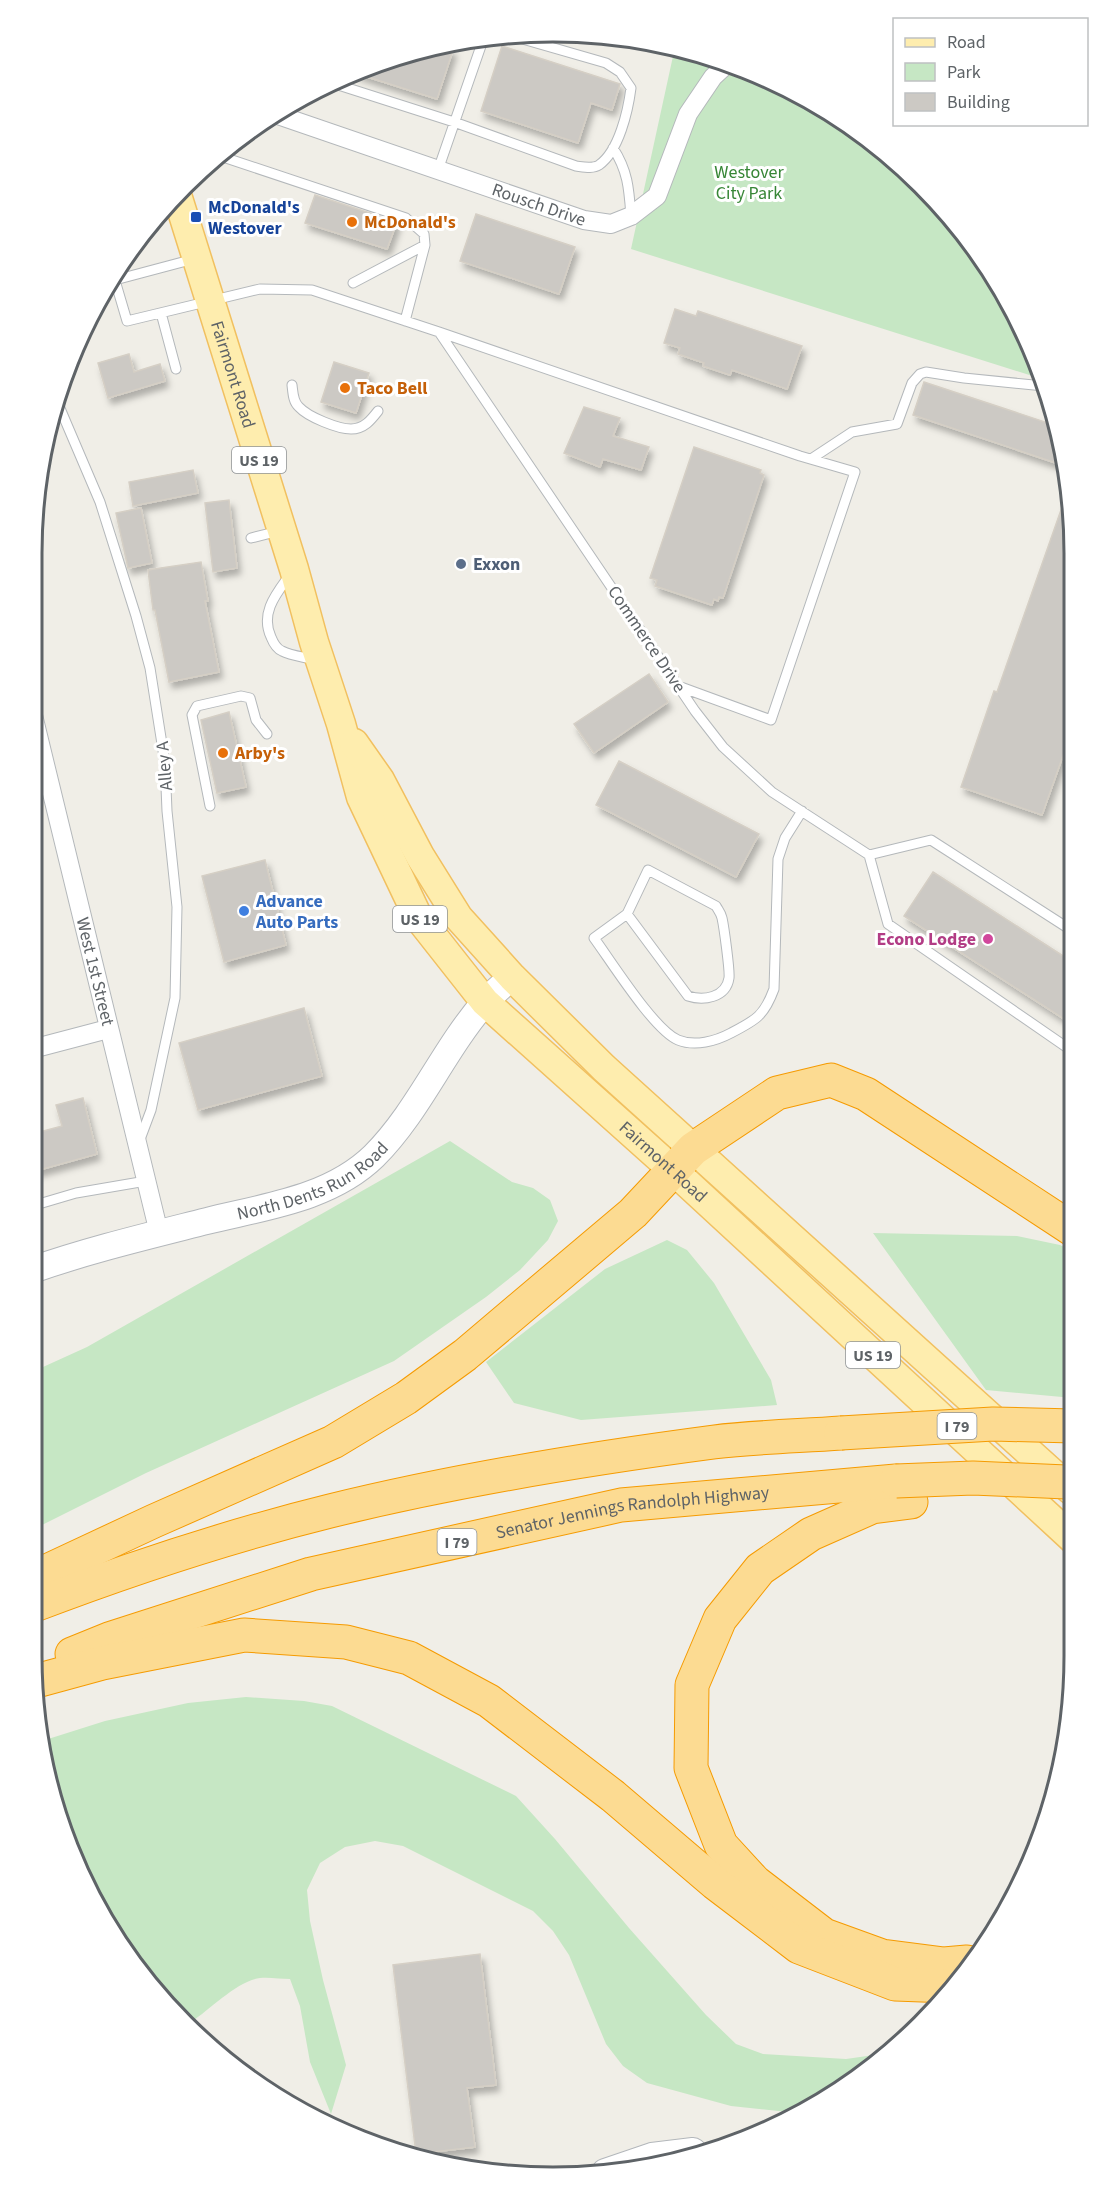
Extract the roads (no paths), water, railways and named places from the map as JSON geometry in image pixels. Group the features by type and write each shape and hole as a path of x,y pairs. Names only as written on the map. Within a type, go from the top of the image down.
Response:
{"highway":[{"path":"42,1573 333,1442 406,1398 465,1355 633,1213 684,1160 777,1093 831,1080 866,1094 1064,1224"},
{"name":"I 79","path":"42,1602 112,1576 330,1511 501,1474 716,1442 841,1432 993,1424 1064,1426"},
{"path":"961,1962 944,1964 882,1956 824,1935 755,1882 721,1845 691,1768 692,1685 720,1619 760,1569 811,1534 903,1491 1064,1486"},
{"name":"Senator Jennings Randolph Highway","path":"42,1667 109,1639 311,1574 621,1505 903,1491"},
{"path":"43,1679 102,1664 244,1635 346,1642 409,1658 489,1701 613,1796 714,1883 799,1947 895,1984 943,1986"}],"main road":[{"name":"Fairmont Road","path":"180,205 294,569 361,797 418,917 485,1002 684,1160 1064,1481"},
{"name":"Fairmont Road","path":"341,724 380,780 420,856 458,917 512,977 604,1068 684,1160 1064,1530"}],"street":[{"name":"Rousch Drive","path":"289,115 584,220 611,224 631,216 657,196 688,114 712,77 720,70"},
{"name":"West 1st Street","path":"42,753 159,1233"},
{"name":"North Dents Run Road","path":"42,1266 159,1233 306,1197 343,1180 372,1158 403,1124 444,1057 485,1002 512,977"},
{"path":"42,1046 108,1029"},
{"path":"645,2159 665,2154"}],"lane":[{"path":"344,87 454,122 576,166 587,168 598,166 613,148 628,111 631,88 620,72 606,63 535,43"},
{"path":"438,170 481,47"},
{"path":"613,148 623,165 629,186 631,216"},
{"path":"229,159 406,218 424,234 425,245 405,321"},
{"path":"353,283 425,245"},
{"path":"124,276 196,258"},
{"path":"117,287 127,321 260,289 312,290 855,472 771,720 678,686"},
{"path":"161,313 176,369"},
{"name":"Commerce Drive","path":"439,332 678,686 723,747 772,792 869,855"},
{"path":"811,459 852,432 897,423 912,383 920,374 933,373 1036,385"},
{"path":"292,385 293,398 298,407 315,418 333,424 351,429 361,427 369,423 378,411"},
{"name":"Alley A","path":"62,412 100,502 136,616 150,668 165,763 167,811 177,907 175,998 151,1110 138,1144"},
{"path":"251,538 282,530"},
{"path":"294,569 272,601 267,628 273,642 281,651 320,662"},
{"path":"210,806 192,716 197,706 241,696 250,699 256,720 267,734"},
{"path":"627,914 688,996 698,1000 713,997 724,990 729,979 722,916 716,906 648,870 627,914 594,938 661,1029 679,1041 704,1043 724,1037 752,1022 767,1008 774,989 778,859 785,838 802,811"},
{"path":"1064,926 931,840 869,855 888,924 1064,1045"},
{"path":"42,1203 76,1194 146,1181"}],"place":[{"name":"McDonald's Westover","path":"196,217"},
{"name":"McDonald's","path":"352,222"},
{"name":"Taco Bell","path":"345,388"},
{"name":"Exxon","path":"461,564"},
{"name":"Arby's","path":"223,753"},
{"name":"Advance Auto Parts","path":"244,911"},
{"name":"Econo Lodge","path":"988,939"}],"park label":[{"name":"Westover City Park","path":"749,182"}]}
